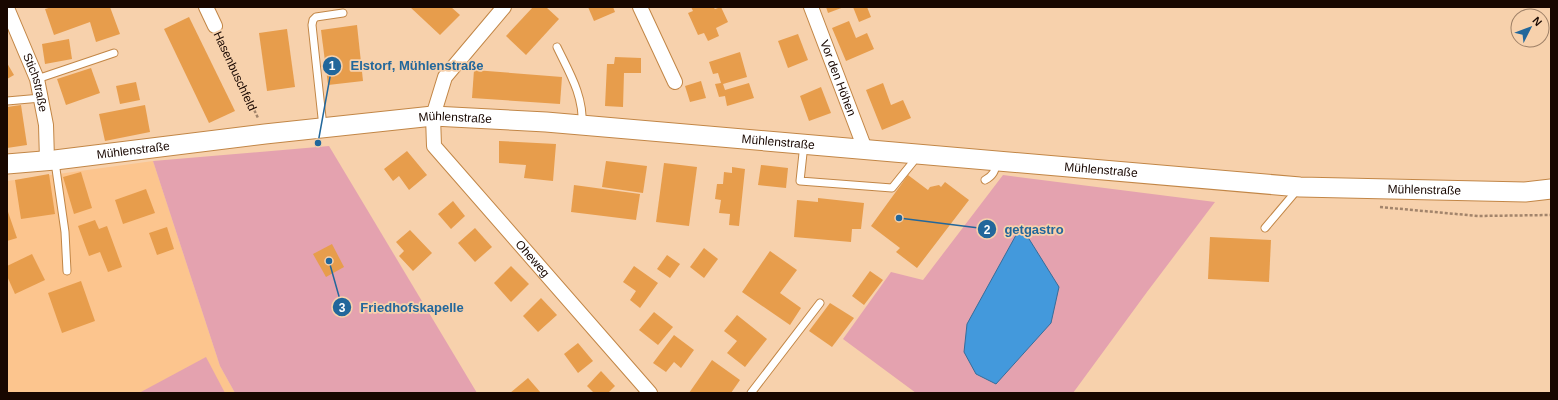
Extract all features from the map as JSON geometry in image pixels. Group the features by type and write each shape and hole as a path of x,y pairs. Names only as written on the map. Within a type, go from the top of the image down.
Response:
{"main road":[{"name":"Mühlenstraße","path":"7,164 433,116 582,124 1300,187 1525,192 1551,189"}],"street":[{"name":"Hasenbuschfeld","path":"206,7 215,26"},
{"name":"Oheweg","path":"504,7 445,77 433,116 434,146 650,393"},
{"path":"640,7 675,82"},
{"name":"Vor den Höhen","path":"810,7 865,149"},
{"name":"Stichstraße","path":"7,8 37,79 51,160"}],"lane":[{"path":"323,128 312,25 316,16 343,13"},
{"path":"557,47 581,101 583,113 582,124"},
{"path":"37,79 114,53"},
{"path":"7,101 41,98"},
{"path":"804,144 800,181 892,188 913,162 913,154"},
{"path":"51,160 65,232 67,271"},
{"path":"985,180 991,177 996,170 997,161"},
{"path":"1265,228 1300,187"},
{"path":"751,393 820,303"}],"path":[{"name":"Hasenbuschfeld","path":"215,26 265,134"}],"shaded area":[{"path":"329,146 477,393 235,393 220,366 153,161"},
{"path":"153,161 220,366 235,393 7,393 7,181"},
{"path":"1003,175 1215,202 1073,393 916,393 843,339 891,272 923,280"},
{"path":"206,357 225,393 139,393"}],"water":[{"path":"1021,226 1059,287 1051,323 996,384 976,374 964,352 967,324"}],"building":[{"path":"52,7 110,7 120,34 96,42 90,22 54,35 45,9"},
{"path":"410,7 451,7 460,15 440,35"},
{"path":"533,7 546,7 559,19 526,55 506,36"},
{"path":"588,7 613,7 615,12 594,21"},
{"path":"691,7 713,7 715,9 721,7 728,22 716,28 719,36 708,41 704,33 698,35 688,13 693,11"},
{"path":"826,7 844,7 828,13"},
{"path":"853,7 867,7 871,17 859,22"},
{"path":"189,17 235,111 209,123 164,29"},
{"path":"849,21 856,38 867,33 874,49 846,61 832,28"},
{"path":"357,25 363,81 328,85 321,30"},
{"path":"287,29 295,87 267,91 259,33"},
{"path":"798,34 808,60 788,68 778,41"},
{"path":"69,39 72,59 45,64 42,44"},
{"path":"740,52 747,77 723,84 725,90 749,83 754,98 727,106 725,96 719,97 715,84 721,83 718,73 713,74 709,62"},
{"path":"615,57 641,58 641,73 624,73 623,107 605,106 607,64 614,64"},
{"path":"7,63 14,75 7,79"},
{"path":"91,68 100,93 66,105 57,79"},
{"path":"474,70 562,77 560,104 472,98"},
{"path":"701,81 706,98 690,102 685,86"},
{"path":"136,82 140,100 120,104 116,86"},
{"path":"883,83 891,105 903,100 911,118 882,130 866,90"},
{"path":"821,87 831,113 809,121 800,96"},
{"path":"21,105 27,145 7,148 7,107"},
{"path":"145,105 150,132 105,141 99,114"},
{"path":"499,141 556,144 553,181 524,178 526,165 499,163"},
{"path":"407,151 427,175 409,190 399,176 393,181 384,169"},
{"path":"606,161 647,166 643,193 602,187"},
{"path":"664,163 697,167 689,226 656,222"},
{"path":"761,165 788,168 786,188 758,185"},
{"path":"732,167 745,169 739,226 729,225 730,214 719,213 721,200 715,199 717,184 723,184 724,172 732,173"},
{"path":"81,172 92,208 74,214 63,177"},
{"path":"49,174 55,214 21,219 15,180"},
{"path":"908,175 928,190 930,187 939,185 941,187 945,182 969,200 917,268 896,252 900,248 871,226"},
{"path":"574,185 640,194 636,220 571,212"},
{"path":"146,189 155,213 123,224 115,200"},
{"path":"818,198 864,203 861,229 852,229 851,242 794,237 797,200 818,202"},
{"path":"453,201 465,216 451,229 438,214"},
{"path":"7,209 17,238 7,241"},
{"path":"95,220 99,229 107,226 122,267 108,272 100,252 89,256 78,226"},
{"path":"167,227 174,249 157,255 149,233"},
{"path":"475,228 492,247 475,262 458,243"},
{"path":"410,230 432,253 413,271 399,256 404,251 396,242"},
{"path":"1210,237 1271,240 1269,282 1208,279"},
{"path":"332,244 344,267 326,277 313,254"},
{"path":"704,248 718,259 704,278 690,267"},
{"path":"770,251 797,270 780,293 801,308 790,325 742,292"},
{"path":"32,254 45,280 15,294 7,276 7,266"},
{"path":"667,255 680,264 670,278 657,269"},
{"path":"511,266 529,284 511,302 494,283"},
{"path":"634,266 658,283 640,308 630,300 636,291 623,282"},
{"path":"870,271 883,280 864,305 852,296"},
{"path":"81,281 95,321 62,333 48,293"},
{"path":"541,298 557,315 538,332 523,316"},
{"path":"830,303 854,318 832,347 809,331"},
{"path":"654,312 673,327 658,345 639,330"},
{"path":"737,315 767,339 745,367 727,353 737,341 724,331"},
{"path":"674,335 694,350 681,368 674,362 666,372 653,363"},
{"path":"578,343 593,361 578,373 564,354"},
{"path":"712,360 740,380 731,393 689,393"},
{"path":"601,371 615,386 608,393 594,393 587,386"},
{"path":"528,378 541,393 510,393"}],"place":[{"name":"Elstorf, Mühlenstraße","path":"318,143"},
{"name":"getgastro","path":"899,218"},
{"name":"Friedhofskapelle","path":"329,261"}]}
